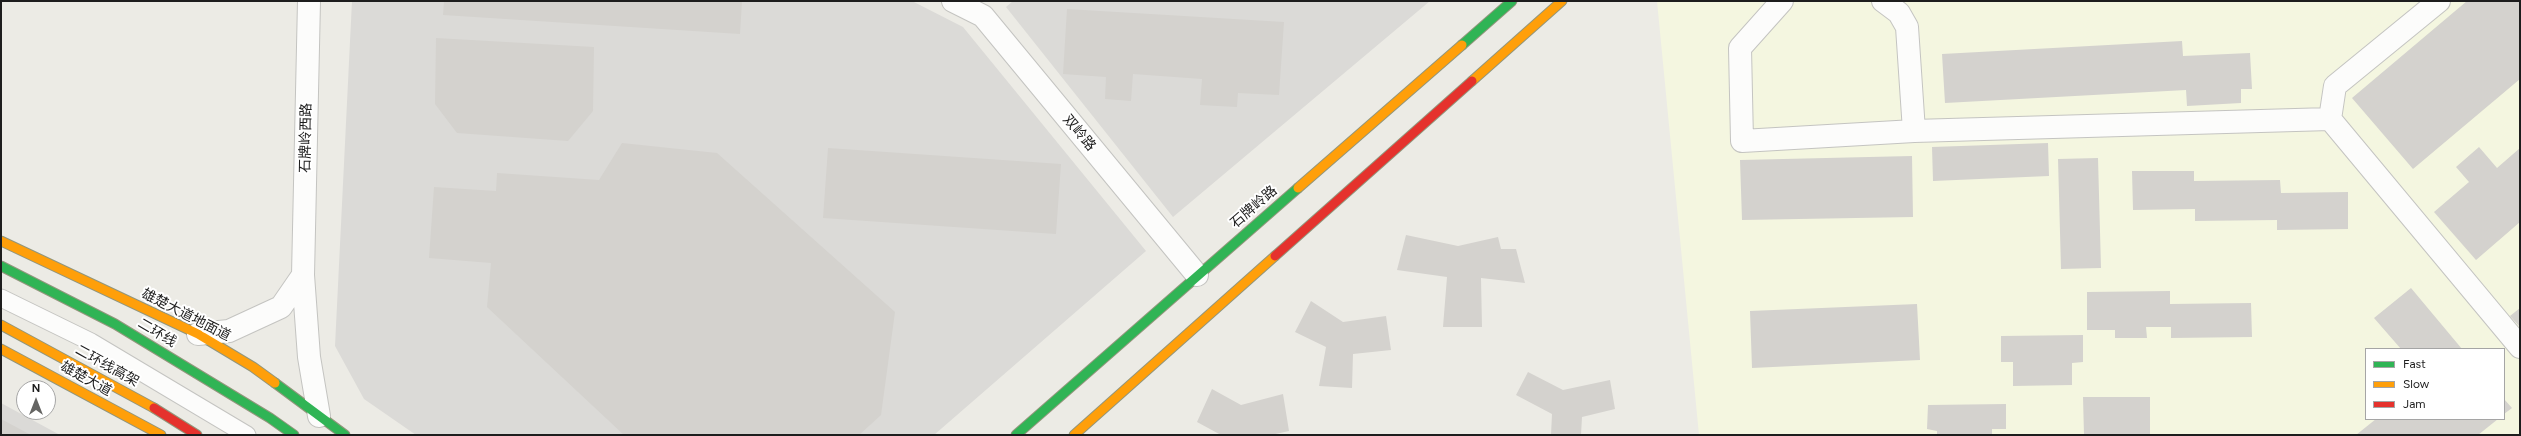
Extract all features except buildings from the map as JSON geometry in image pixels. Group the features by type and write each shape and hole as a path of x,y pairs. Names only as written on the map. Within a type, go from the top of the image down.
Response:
{"main road":[{"name":"石牌岭路","path":"1016,435 1197,275 1512,1"},
{"path":"1074,435 1562,1"},
{"name":"雄楚大道地面道","path":"1,241 198,334 253,367 345,435"},
{"name":"二环线","path":"1,266 115,324 237,398 294,435"},
{"name":"二环线高架","path":"1,325 154,408 197,435"},
{"path":"1,350 160,435"},
{"name":"雄楚大道","path":"1,350 156,435"}],"street":[{"name":"石牌岭西路","path":"309,1 303,275 309,357 319,416"},
{"name":"双岭路","path":"954,1 983,16 1197,275"},
{"path":"1782,1 1740,48 1742,141 1914,131 2330,119"},
{"path":"1883,1 1899,13 1906,27 1914,131"},
{"path":"2439,1 2335,86 2330,119 2520,347"},
{"path":"198,334 229,332 281,307 303,275"}],"lane":[{"path":"1,298 91,342 247,435"}],"shaded area":[{"path":"352,1 912,1 963,27 1146,251 934,435 416,435 364,399 335,346"},
{"path":"1013,1 1430,1 1173,217 1006,7"},
{"path":"1657,1 2520,1 2520,435 1699,435"},
{"path":"1,403 16,411 16,420 32,420 60,435 1,435"}],"traffic: fast":[{"path":"1462,45 1512,1"},
{"path":"1016,435 1298,188"},
{"path":"1,266 115,324 270,418 294,435"},
{"path":"275,383 345,435"}],"traffic: slow":[{"path":"1472,81 1562,1"},
{"path":"1298,188 1462,45"},
{"path":"1,241 198,334 253,367 275,383"},
{"path":"1074,435 1275,256"},
{"path":"1,325 154,408"},
{"path":"1,349 161,435"}],"traffic: jam":[{"path":"1275,256 1472,81"},
{"path":"154,408 197,435"}]}
